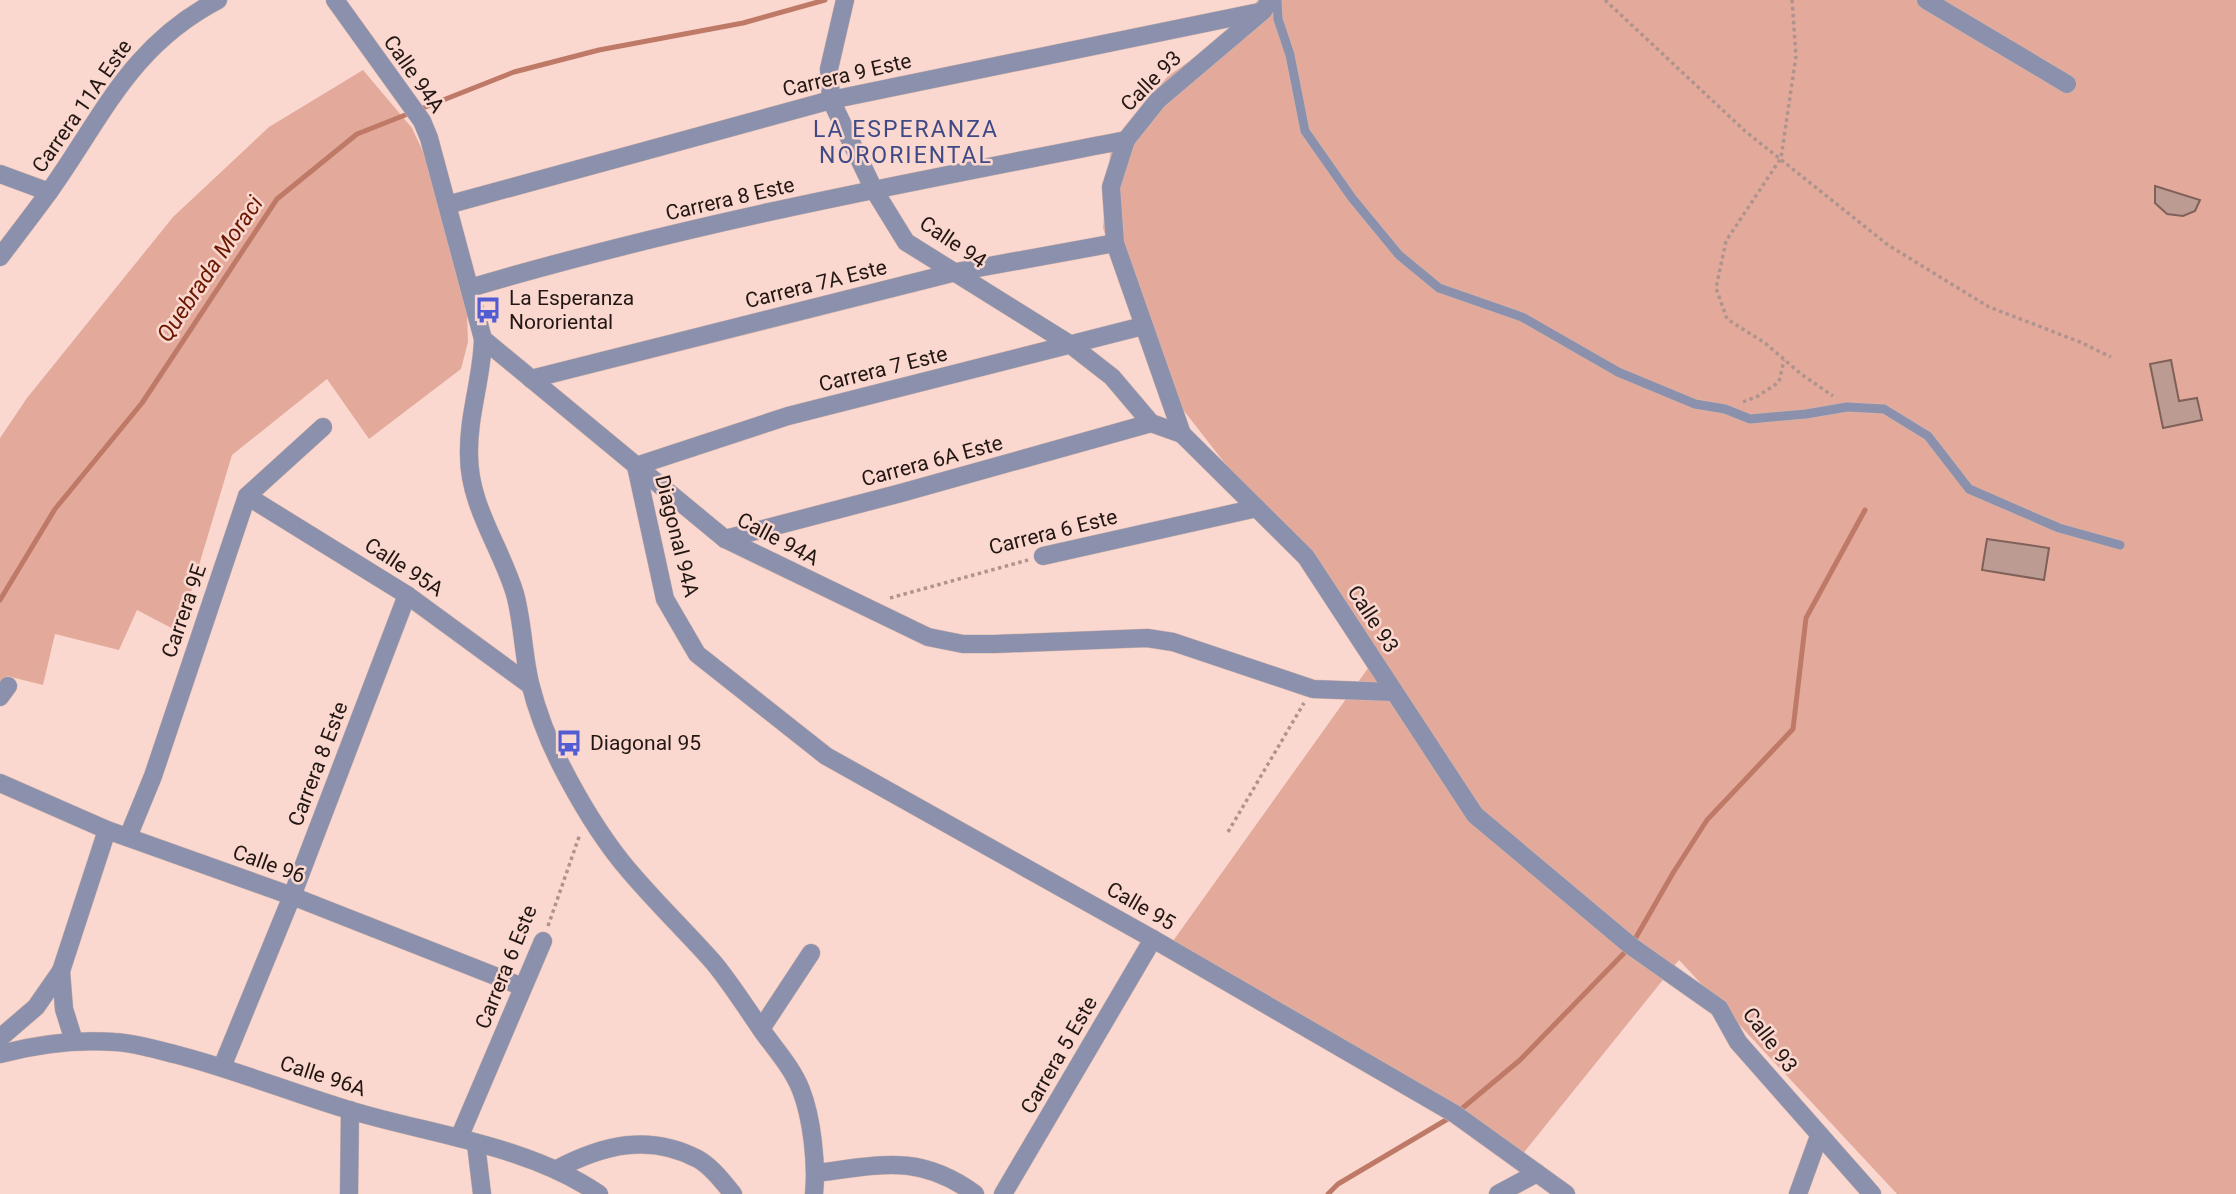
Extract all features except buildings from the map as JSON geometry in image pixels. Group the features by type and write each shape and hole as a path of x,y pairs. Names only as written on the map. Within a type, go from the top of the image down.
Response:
{"street":[{"name":"Carrera 11A Este","path":"0,257 49,192 116,90 151,47 176,25 218,0"},
{"name":"Calle 94A","path":"335,0 422,121 429,138 483,339 725,539 928,637 963,644 1147,638 1173,642 1313,689 1393,692"},
{"path":"1926,0 2067,84"},
{"name":"Calle 94","path":"845,3 829,69 831,100 874,190 905,242 1071,345 1112,377 1151,423"},
{"name":"Carrera 9 Este","path":"447,205 831,100 1270,4"},
{"name":"Calle 93","path":"1270,4 1158,100 1126,140 1111,187 1115,243 1182,434 1306,557 1475,815 1631,946 1719,1007 1738,1042 1872,1194"},
{"name":"Carrera 8 Este","path":"470,288 562,260 874,190 1126,140"},
{"path":"0,174 49,192"},
{"name":"Carrera 7A Este","path":"531,379 956,272 1115,243"},
{"name":"Carrera 7 Este","path":"636,466 788,416 1143,326"},
{"path":"483,339 482,364 470,423 469,457 474,490 483,520 514,592 530,685 561,765 587,811 623,863 716,966 794,1075 806,1105 816,1172 814,1194"},
{"path":"1151,423 1182,434"},
{"name":"Carrera 6A Este","path":"725,539 901,494 1151,423"},
{"name":"Carrera 9E","path":"128,837 153,776 247,496 323,427"},
{"name":"Diagonal 94A","path":"636,466 665,599 697,654"},
{"name":"Calle 95A","path":"247,496 407,594 530,685"},
{"name":"Carrera 6 Este","path":"1043,556 1257,508"},
{"name":"Carrera 8 Este","path":"222,1067 292,896 407,594"},
{"name":"Calle 95","path":"697,654 826,756 1153,939 1455,1114 1566,1194"},
{"name":"Calle 96","path":"0,783 107,830 292,896 523,987"},
{"path":"0,1038 36,1007 61,971 107,830"},
{"name":"Carrera 5 Este","path":"1003,1194 1153,939"},
{"name":"Carrera 6 Este","path":"468,1141 523,987 543,941"},
{"path":"761,1029 811,953"},
{"path":"61,971 64,1009 74,1041"},
{"name":"Calle 96A","path":"0,1054 74,1041 117,1042 148,1047 222,1067 350,1110 468,1141 557,1169 599,1194"},
{"path":"349,1194 350,1110"},
{"path":"1798,1194 1819,1136"},
{"path":"468,1141 482,1194"},
{"path":"557,1169 583,1156 616,1145 642,1144 671,1149 699,1160 715,1173 733,1194"},
{"path":"816,1172 894,1163 928,1168 975,1194"},
{"path":"1498,1194 1537,1173"}],"lane":[{"path":"1270,4 1290,55 1305,131 1352,198 1399,254 1439,288 1522,317 1618,372 1695,404 1725,409 1750,418 1806,414 1847,407 1884,409 1928,436 1969,489 2059,528 2120,545"}],"path":[{"path":"1605,0 1745,131 1888,245 1989,307 2080,342 2111,357"},
{"path":"1792,0 1796,56 1781,158 1726,241 1716,288 1727,319 1766,343 1784,360 1847,407"},
{"path":"1725,409 1758,396 1779,382 1784,360"},
{"name":"Carrera 6 Este","path":"861,606 1043,556"},
{"path":"1228,832 1313,689"},
{"name":"Carrera 6 Este","path":"543,941 587,811"}],"shaded area":[{"path":"1258,0 2236,0 2236,1194 1897,1194 1679,960 1517,1161 1173,941 1376,657 1181,407 1130,305 1103,228 1111,145 1168,76 1230,33"},
{"path":"363,70 412,128 426,158 467,314 468,342 461,369 369,439 327,379 232,455 179,632 137,610 119,650 55,634 43,685 7,676 0,684 0,438 27,398 173,217 269,127"}],"waterway":[{"name":"Quebrada Moraci","path":"0,600 55,509 142,403 277,199 357,134 514,72 599,50 743,23 825,0"},
{"path":"1459,1111 1520,1060 1631,946 1707,820 1793,729 1806,618 1865,510"},
{"path":"1328,1194 1338,1184 1451,1117"}],"place":[{"name":"La Esperanza Nororiental","path":"488,310"},
{"name":"Diagonal 95","path":"569,743"}],"district":[{"name":"LA ESPERANZA NORORIENTAL","path":"906,142"}]}
